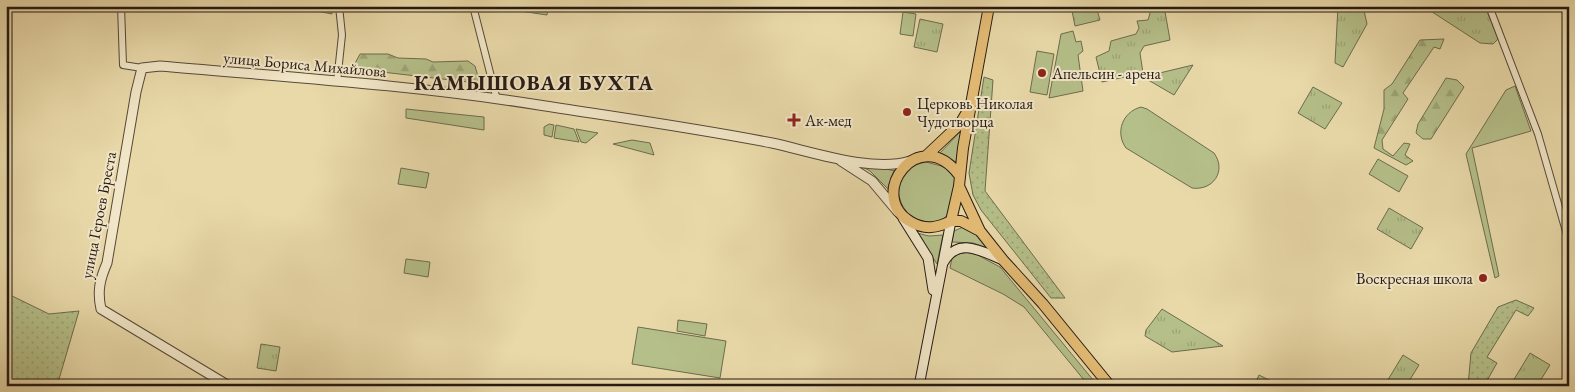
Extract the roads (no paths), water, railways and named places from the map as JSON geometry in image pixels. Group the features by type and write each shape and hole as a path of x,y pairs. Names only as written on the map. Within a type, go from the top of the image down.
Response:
{"main road":[{"path":"989,6 959,175 960,186 980,231 1003,260 1044,304 1110,386"},
{"path":"971,108 960,124 926,156 910,161 896,180 893,192 894,200 903,218 916,225 928,228 940,226 951,221 961,221 980,231"},
{"path":"926,156 939,158 951,165 959,175"},
{"path":"951,221 960,186"}],"street":[{"name":"улица Бориса Михайлова","path":"122,6 122,65 142,68 160,66 337,82 497,100 772,143 839,160 895,164 910,161"},
{"path":"337,82 342,35 339,6"},
{"path":"473,6 497,100"},
{"path":"1489,6 1538,134 1569,242"},
{"name":"улица Героев Бреста","path":"142,68 136,92 107,263 101,275 98,295 101,309 229,386"},
{"name":"улица Бориса Михайлова","path":"839,160 872,181 903,218 928,258 934,300"},
{"path":"919,386 934,300 951,221"},
{"path":"941,268 948,255 957,248 972,248 1003,260"}],"place":[{"name":"Апельсин - арена","path":"1042,73"},
{"name":"Церковь Николая Чудотворца","path":"907,112"},
{"name":"Ак-мед","path":"794,120"},
{"name":"Воскресная школа","path":"1483,278"}],"district":[{"name":"КАМЫШОВАЯ БУХТА","path":"534,83"}]}
